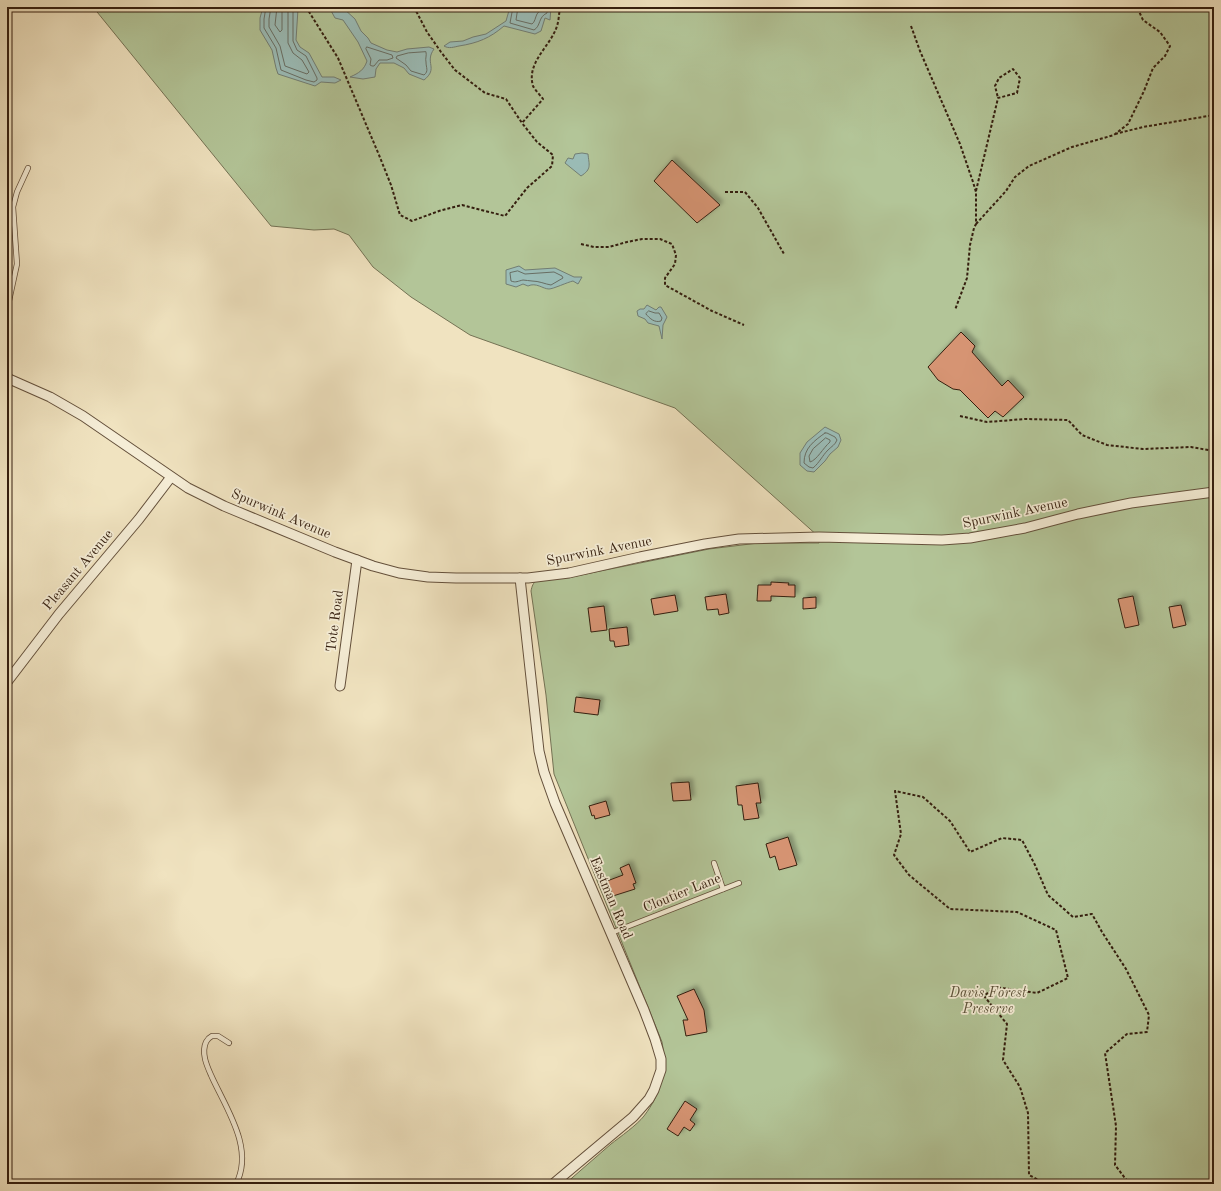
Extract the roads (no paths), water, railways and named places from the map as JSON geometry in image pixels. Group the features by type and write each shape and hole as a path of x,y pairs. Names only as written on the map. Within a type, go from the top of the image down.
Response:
{"street":[{"name":"Spurwink Avenue","path":"7,378 50,397 84,416 188,488 224,506 373,566 399,573 428,577 520,578 569,574 640,557 739,539 819,537 942,540 970,538 1018,529 1131,503 1214,492"},
{"name":"Pleasant Avenue","path":"7,682 59,614 139,519 171,477"},
{"name":"Tote Road","path":"340,686 357,560"},
{"name":"Eastman Road","path":"520,578 539,751 544,772 555,803 644,1010 661,1059 661,1070 649,1099 632,1117 553,1184"}],"lane":[{"path":"7,310 17,264 13,207 17,192 28,168"},
{"path":"714,863 723,889"},
{"name":"Cloutier Lane","path":"611,933 739,883"},
{"path":"229,1043 218,1036 212,1036 206,1042 204,1056 210,1073 230,1114 242,1146 243,1163 236,1184"}],"water":[{"path":"263,7 296,7 298,9 296,40 300,47 309,53 322,77 334,77 341,80 335,83 321,82 315,86 278,74 272,50 260,30 260,18"},
{"path":"329,7 342,7 355,19 361,31 371,43 387,50 397,52 407,49 429,47 434,49 430,58 431,69 428,76 424,80 409,74 404,68 394,63 380,63 376,69 375,77 363,79 350,77 361,71 367,61 358,42 343,20 335,18"},
{"path":"510,7 551,7 550,20 545,18 541,31 535,34 504,26 494,34 478,42 452,48 444,46 450,42 463,41 486,34 506,21"},
{"path":"575,154 588,154 589,164 587,171 581,176 565,163 568,158 573,159"},
{"path":"519,266 525,270 555,268 574,277 582,277 578,284 573,281 549,289 537,285 528,286 523,284 516,287 506,284 506,270"},
{"path":"647,305 656,310 661,307 667,317 663,325 662,339 659,326 648,323 645,319 638,316 637,311 644,309"},
{"path":"825,427 839,434 841,440 838,447 814,472 807,471 800,465 800,453 807,442"}],"park label":[{"name":"Davis Forest Preserve","path":"988,1002"}]}
